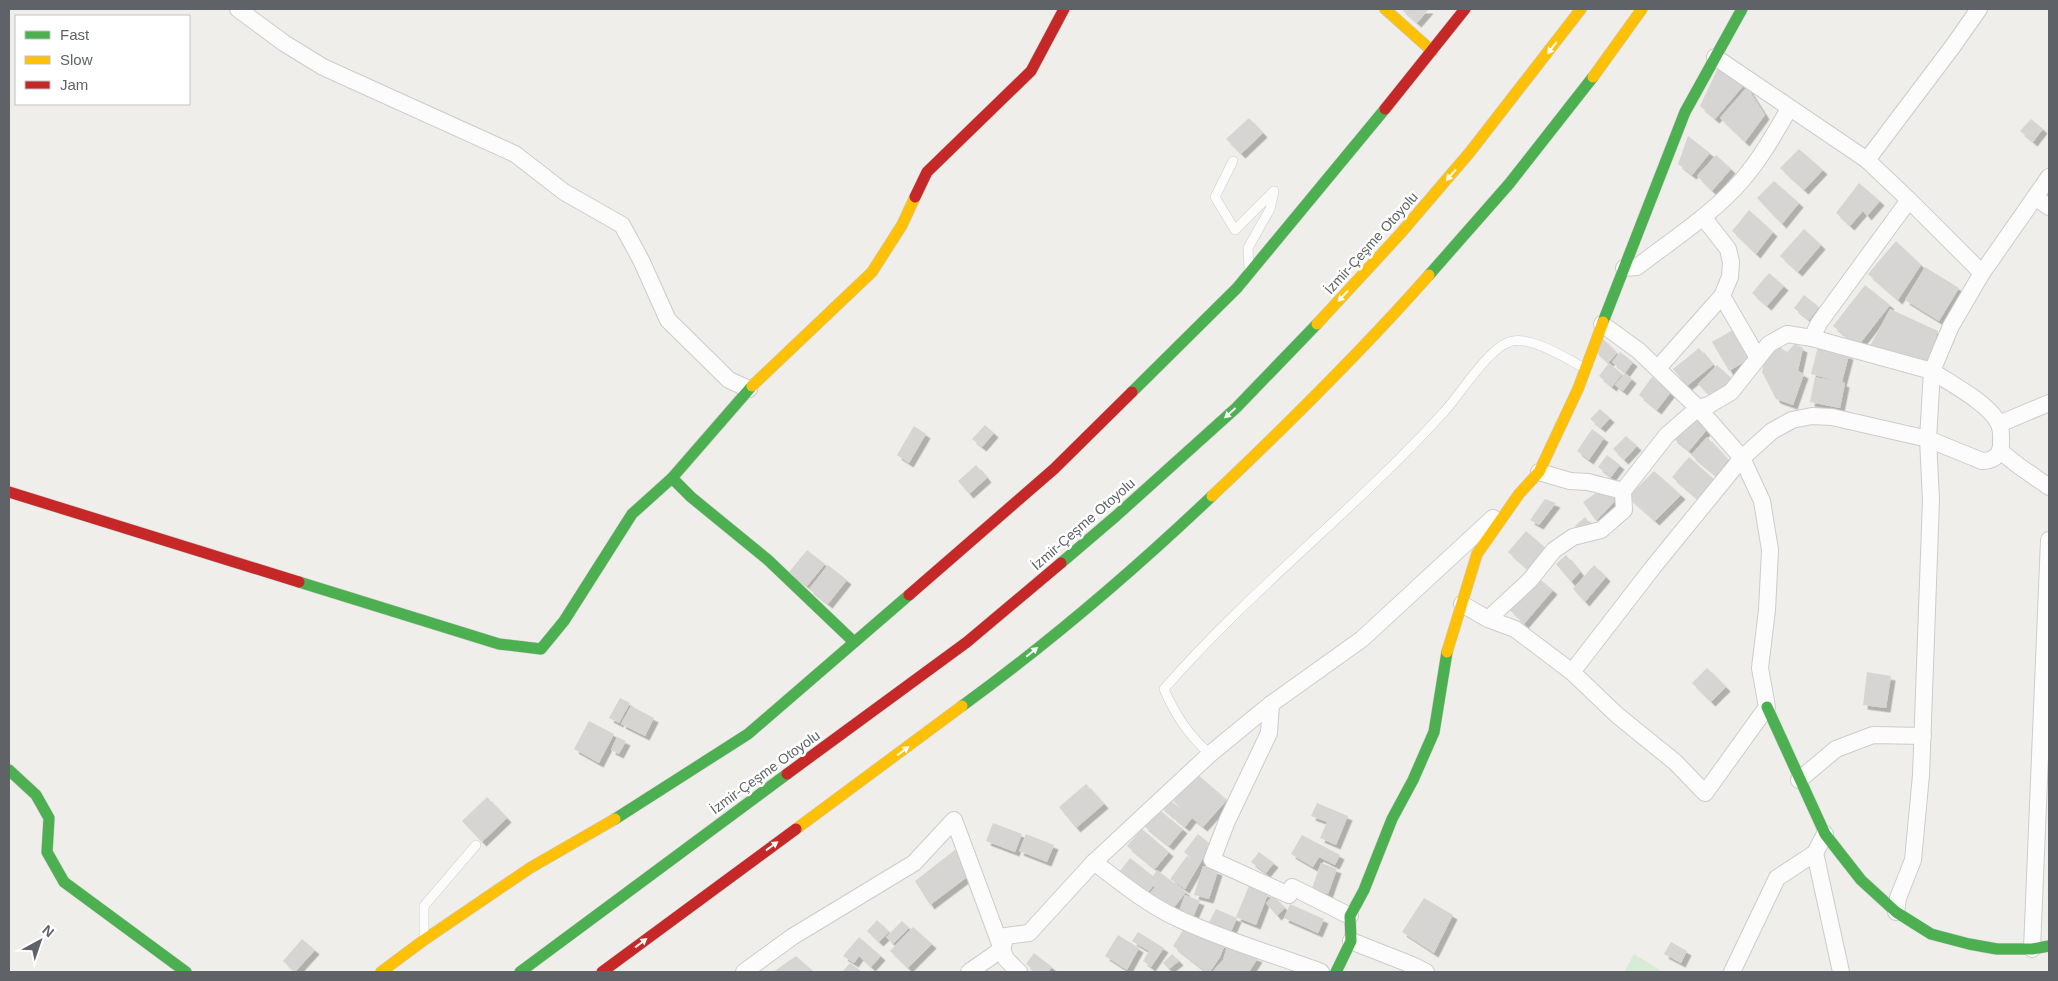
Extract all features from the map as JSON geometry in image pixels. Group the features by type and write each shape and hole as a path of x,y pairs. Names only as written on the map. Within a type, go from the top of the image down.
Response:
{"main road":[{"path":"9,492 499,644 541,649 564,621 632,514 672,478 750,389 872,272 902,225 927,172 1031,71 1064,9"},
{"path":"1385,9 1432,51"},
{"path":"381,972 424,940 530,868 629,810 748,734 1054,469 1249,274 1465,9"},
{"name":"İzmir-Çeşme Otoyolu","path":"520,972 966,642 1116,516 1222,421 1296,347 1400,234 1470,152 1581,9"},
{"path":"602,972 995,682 1085,610 1142,561 1262,449 1383,327 1510,184 1597,72 1642,9"},
{"path":"1336,972 1351,941 1350,916 1364,890 1392,819 1413,780 1434,732 1445,656 1477,554 1519,494 1539,472 1564,421 1685,112 1742,9"},
{"path":"672,478 691,497 768,560 854,642"},
{"path":"1767,707 1825,834 1861,880 1896,912 1931,934 1997,949 2049,946"},
{"path":"9,770 36,795 49,818 47,852 64,882 186,972"}],"street":[{"path":"238,9 284,44 324,67 514,154 564,192 622,225 641,260 668,320 729,380 750,389"},
{"path":"1867,160 1979,9"},
{"path":"1716,57 1789,109 1867,160 1982,273"},
{"path":"1624,268 1637,267 1717,206 1744,178 1789,109"},
{"path":"1896,912 1898,898 1913,860 1922,775 1931,500 1928,439 1932,371 1951,326 1982,273 2049,177"},
{"path":"2035,197 2049,207"},
{"path":"1812,338 1819,322 1909,200"},
{"path":"1658,368 1722,296 1730,277 1731,262 1728,248 1703,217"},
{"path":"1722,296 1758,358"},
{"path":"1462,604 1488,619 1515,628 1572,672 1617,715 1675,762 1705,793 1767,707 1760,668 1767,610 1770,550 1762,500 1742,458 1698,408 1639,351 1602,324"},
{"path":"1488,619 1530,580 1554,550 1573,537 1601,530 1624,510 1623,492 1667,435 1698,408 1709,405 1731,392 1769,344 1787,334 1812,338 1932,371 1982,405 1993,414 1999,424 2002,432 2000,451 1994,458 1982,460 1928,439 1832,417 1812,416 1792,420 1772,431 1742,458 1654,566 1572,672"},
{"path":"727,414 729,380"},
{"path":"1999,424 2049,403"},
{"path":"2000,451 2049,488"},
{"path":"1539,472 1570,481 1588,482 1623,492"},
{"path":"969,972 1002,949 1006,936 1030,933 1094,862 1210,754 1271,704 1362,639 1519,494"},
{"path":"2032,948 2046,698 2049,540"},
{"path":"1271,704 1269,733 1227,821 1212,860 1289,894 1292,887 1350,916"},
{"path":"1799,780 1836,749 1872,735 1923,736"},
{"path":"744,972 792,937 914,863 954,820 1002,949 1006,958 1019,972"},
{"path":"1732,972 1777,878 1815,852 1825,834"},
{"path":"1815,852 1840,972"},
{"path":"1094,862 1133,892 1175,918 1220,937 1321,972"},
{"path":"1351,941 1412,964 1426,972"}],"lane":[{"path":"1233,161 1215,197 1235,230 1274,191 1270,209 1248,248 1249,274"},
{"path":"1210,754 1188,732 1171,705 1164,689 1200,647 1334,523 1429,429 1496,350 1509,342 1522,339 1585,368"},
{"path":"424,940 424,906 476,845"}],"green space":[{"path":"1634,954 1663,972 1624,972"}],"building":[{"path":"1401,9 1429,9 1417,23"},
{"path":"1719,66 1744,85 1715,119 1700,106"},
{"path":"1747,87 1765,115 1745,142 1720,118"},
{"path":"1249,118 1263,133 1241,154 1226,139"},
{"path":"2031,119 2043,129 2033,142 2020,131"},
{"path":"1688,136 1710,153 1692,175 1678,164"},
{"path":"1799,149 1823,170 1804,190 1780,168"},
{"path":"1716,155 1731,169 1712,191 1697,176"},
{"path":"1774,181 1799,203 1782,224 1757,198"},
{"path":"1859,183 1880,201 1867,216 1863,211 1850,226 1836,213"},
{"path":"1749,210 1773,232 1756,254 1732,231"},
{"path":"1804,229 1821,245 1798,272 1780,256"},
{"path":"1896,241 1921,265 1898,300 1868,274"},
{"path":"1925,267 1959,288 1939,321 1905,300"},
{"path":"1769,273 1784,286 1767,306 1752,293"},
{"path":"1865,285 1890,305 1858,346 1833,326"},
{"path":"1804,295 1819,307 1809,320 1794,308"},
{"path":"1890,309 1938,331 1927,366 1869,348"},
{"path":"1733,330 1751,358 1729,371 1712,342"},
{"path":"1603,339 1617,353 1608,363 1594,350"},
{"path":"1795,344 1803,348 1798,371 1804,374 1793,405 1776,399 1762,372 1765,357 1780,346 1786,353"},
{"path":"1818,346 1849,355 1842,382 1845,383 1840,408 1810,402 1815,377 1837,381 1811,374"},
{"path":"1699,348 1713,365 1687,386 1673,369"},
{"path":"1620,352 1633,362 1625,373 1612,362"},
{"path":"1609,363 1622,374 1612,387 1599,376"},
{"path":"1717,365 1734,381 1714,400 1698,384"},
{"path":"1625,373 1632,379 1623,391 1615,385"},
{"path":"1652,377 1671,392 1657,410 1639,395"},
{"path":"1600,409 1610,418 1601,428 1590,419"},
{"path":"1694,413 1710,426 1689,451 1673,438"},
{"path":"985,425 994,433 982,447 972,439"},
{"path":"914,426 926,434 909,463 897,455"},
{"path":"1592,429 1604,438 1589,460 1577,451"},
{"path":"1626,436 1637,446 1624,460 1613,449"},
{"path":"1707,437 1728,460 1716,476 1691,455"},
{"path":"1607,455 1620,465 1611,477 1598,467"},
{"path":"1689,457 1718,483 1701,502 1672,477"},
{"path":"976,465 987,478 969,494 958,481"},
{"path":"1654,471 1681,495 1655,521 1628,497"},
{"path":"1605,487 1615,501 1596,521 1583,502"},
{"path":"1545,499 1556,503 1539,525 1530,520"},
{"path":"1585,517 1590,523 1580,532 1575,526"},
{"path":"1526,531 1549,551 1531,572 1508,552"},
{"path":"807,550 825,564 807,586 789,572"},
{"path":"1566,555 1580,572 1571,582 1556,564"},
{"path":"828,565 847,580 828,604 809,589"},
{"path":"1594,565 1606,577 1585,602 1573,589"},
{"path":"1537,577 1553,590 1524,624 1509,609"},
{"path":"1707,668 1726,687 1711,702 1692,683"},
{"path":"1867,672 1891,676 1886,708 1863,705"},
{"path":"620,698 630,703 619,723 609,718"},
{"path":"631,706 654,718 645,736 621,724"},
{"path":"589,721 614,734 599,763 574,749"},
{"path":"617,737 626,741 619,754 611,750"},
{"path":"1197,774 1227,800 1203,827 1192,818 1185,827 1160,806 1167,798 1185,812 1173,801"},
{"path":"1086,784 1104,804 1076,828 1059,807"},
{"path":"487,797 507,818 482,842 462,821"},
{"path":"1317,803 1348,816 1336,845 1320,838 1327,822 1311,816"},
{"path":"1158,809 1183,829 1169,846 1144,826"},
{"path":"993,823 1022,834 1015,852 986,841"},
{"path":"1142,829 1169,852 1155,869 1127,846"},
{"path":"1026,834 1054,845 1047,862 1019,851"},
{"path":"1198,834 1211,845 1185,889 1170,879 1187,856 1195,862 1184,852"},
{"path":"1302,835 1340,855 1335,865 1319,857 1313,867 1291,854"},
{"path":"960,846 971,874 930,905 915,881"},
{"path":"1259,852 1274,863 1266,873 1251,862"},
{"path":"1130,858 1153,876 1157,870 1186,892 1172,910 1150,893 1155,887 1153,886 1148,892 1120,871"},
{"path":"1321,863 1337,869 1328,894 1312,888"},
{"path":"1203,866 1218,871 1209,899 1194,895"},
{"path":"1249,886 1268,894 1256,925 1236,917"},
{"path":"1185,895 1200,901 1193,917 1179,911"},
{"path":"1273,896 1285,908 1277,916 1266,903"},
{"path":"1424,898 1453,915 1434,953 1402,932"},
{"path":"1290,904 1324,919 1318,933 1284,918"},
{"path":"1216,909 1237,918 1230,934 1208,924"},
{"path":"877,920 889,932 879,942 867,931"},
{"path":"902,921 909,928 893,944 886,937"},
{"path":"913,927 932,944 908,968 890,951"},
{"path":"1185,927 1225,945 1210,972 1206,972 1173,946"},
{"path":"1138,932 1164,948 1151,967 1143,961 1149,951 1132,941"},
{"path":"1118,935 1139,948 1127,970 1105,956"},
{"path":"859,937 881,956 871,967 859,956 854,963 843,956"},
{"path":"302,939 315,950 295,972 283,961"},
{"path":"1671,942 1687,951 1681,963 1664,954"},
{"path":"1227,946 1258,958 1249,972 1212,972 1223,960"},
{"path":"1034,953 1052,967 1048,972 1036,972 1026,964"},
{"path":"1172,954 1179,961 1169,969 1163,963"},
{"path":"796,956 814,972 773,972"},
{"path":"850,963 862,972 842,972"}],"traffic: fast":[{"path":"1603,322 1685,112 1742,9"},
{"path":"1429,275 1509,184 1593,77"},
{"path":"1132,392 1237,288 1385,109"},
{"path":"1061,563 1236,408 1317,324"},
{"path":"752,386 672,478 691,497 768,560 854,642"},
{"path":"299,582 499,644 541,649 564,621 632,514 672,478"},
{"path":"962,706 1027,657 1090,605 1212,496"},
{"path":"615,819 748,734 909,595"},
{"path":"1336,972 1351,941 1350,916 1364,890 1392,819 1413,780 1434,732 1447,652"},
{"path":"1767,707 1825,834 1861,880 1896,912 1931,934 1969,944 1997,949 2032,949 2049,946"},
{"path":"9,770 36,795 49,818 47,852 64,882 186,972"},
{"path":"520,972 787,774"}],"traffic: slow":[{"path":"1385,9 1432,51"},
{"path":"1317,324 1400,234 1470,152 1581,9"},
{"path":"1593,77 1642,9"},
{"path":"752,386 872,272 902,225 915,197"},
{"path":"1212,496 1323,388 1429,275"},
{"path":"1447,652 1477,554 1519,494 1539,472 1578,389 1603,322"},
{"path":"796,829 962,706"},
{"path":"381,972 424,940 530,868 615,819"}],"traffic: jam":[{"path":"915,197 927,172 1031,71 1064,9"},
{"path":"1385,109 1465,9"},
{"path":"909,595 1054,469 1132,392"},
{"path":"9,492 299,582"},
{"path":"787,774 967,642 1061,563"},
{"path":"602,972 796,829"}]}
